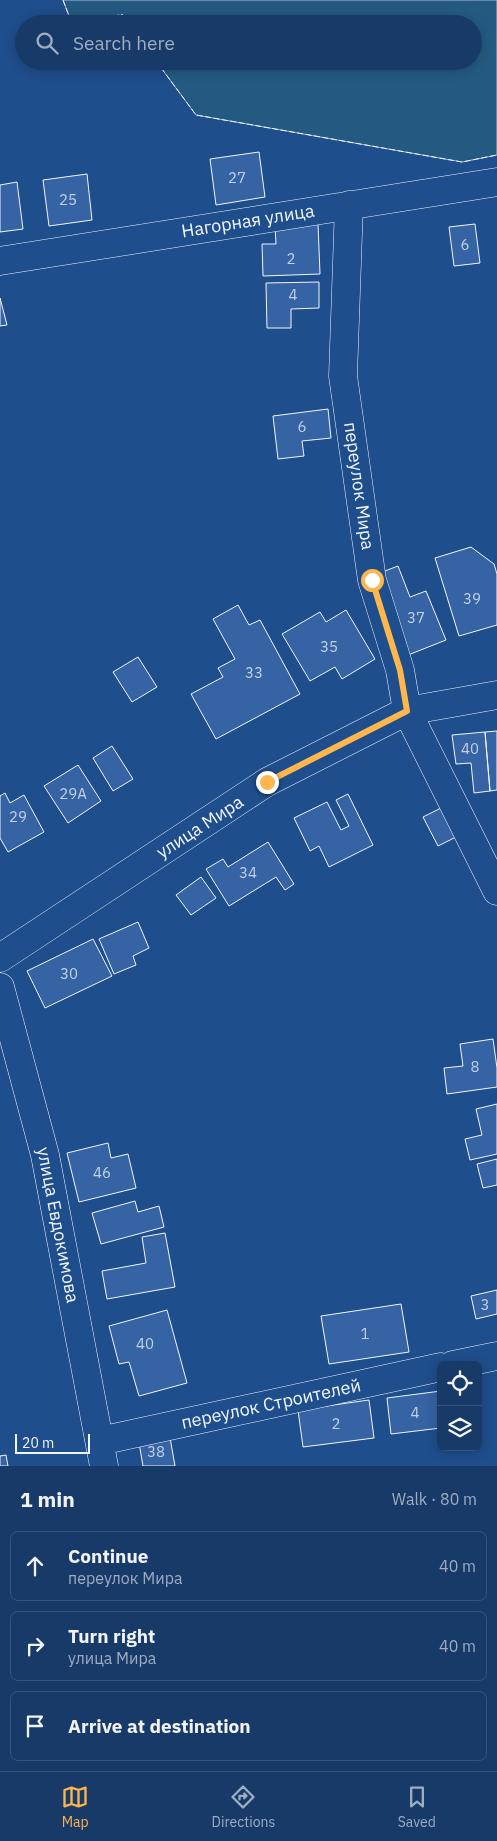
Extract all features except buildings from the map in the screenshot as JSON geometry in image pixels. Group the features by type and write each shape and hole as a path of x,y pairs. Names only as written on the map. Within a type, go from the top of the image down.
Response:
{"street":[{"name":"Нагорная улица","path":"0,261 497,182"},
{"name":"переулок Мира","path":"349,205 344,376 372,580 400,670 407,711 497,891"},
{"name":"улица Мира","path":"0,958 267,782 407,711 497,695"},
{"name":"улица Евдокимова","path":"0,987 45,1156 102,1454"},
{"path":"473,1361 497,1356"},
{"name":"переулок Строителей","path":"102,1454 437,1368"}],"shaded area":[{"path":"63,0 497,0 497,155 462,162 196,115 163,70 482,70 482,15 69,15"}],"fence":[{"path":"63,0 69,15"},
{"path":"119,15 123,15"},
{"path":"163,70 196,115 462,162 497,155"}],"route":[{"path":"267,782 407,711 400,670 372,580"}]}
